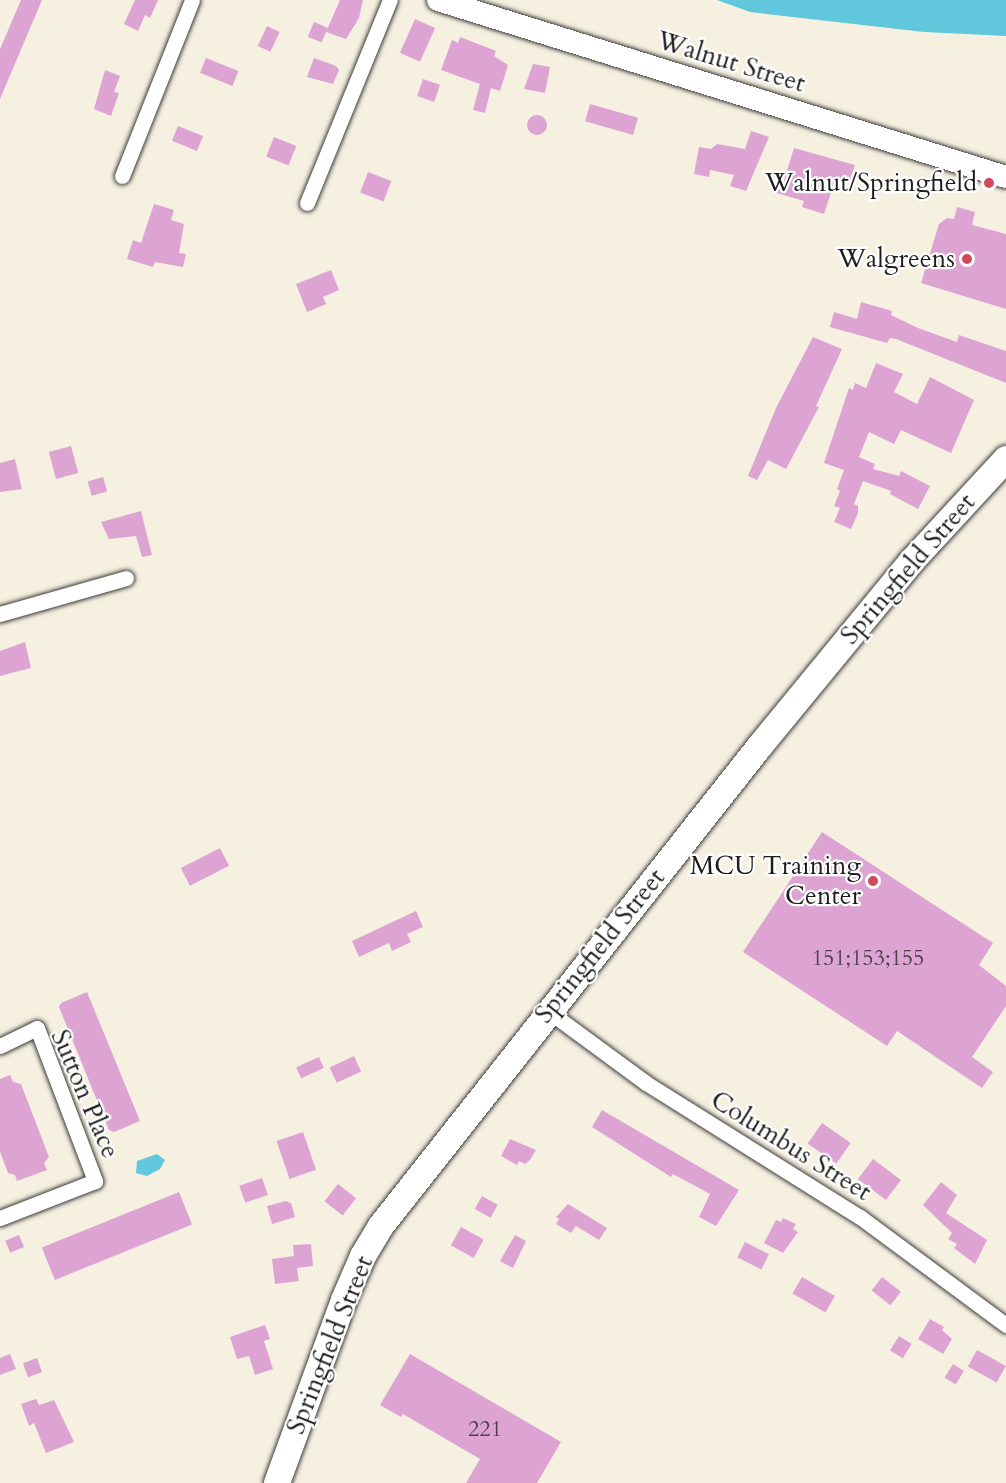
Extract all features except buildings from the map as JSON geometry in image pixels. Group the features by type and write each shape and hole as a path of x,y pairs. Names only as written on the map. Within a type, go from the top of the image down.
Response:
{"main road":[{"name":"Walnut Street","path":"438,0 1006,177"},
{"name":"Springfield Street","path":"277,1483 363,1256 423,1171 548,1011 874,606 1006,459"}],"street":[{"path":"122,176 192,0"},
{"path":"307,203 390,0"},
{"path":"0,614 126,578"},
{"name":"Columbus Street","path":"548,1011 646,1083 860,1217 1006,1325"},
{"name":"Sutton Place","path":"0,1046 37,1028 95,1181 0,1218"}],"water":[{"path":"717,0 1006,0 1006,36 924,32 750,12"},
{"path":"157,1154 165,1160 160,1169 147,1176 136,1173 137,1161"}],"place":[{"name":"Walnut/Springfield","path":"989,183"},
{"name":"Walgreens","path":"967,259"},
{"name":"MCU Training Center","path":"873,881"}]}
